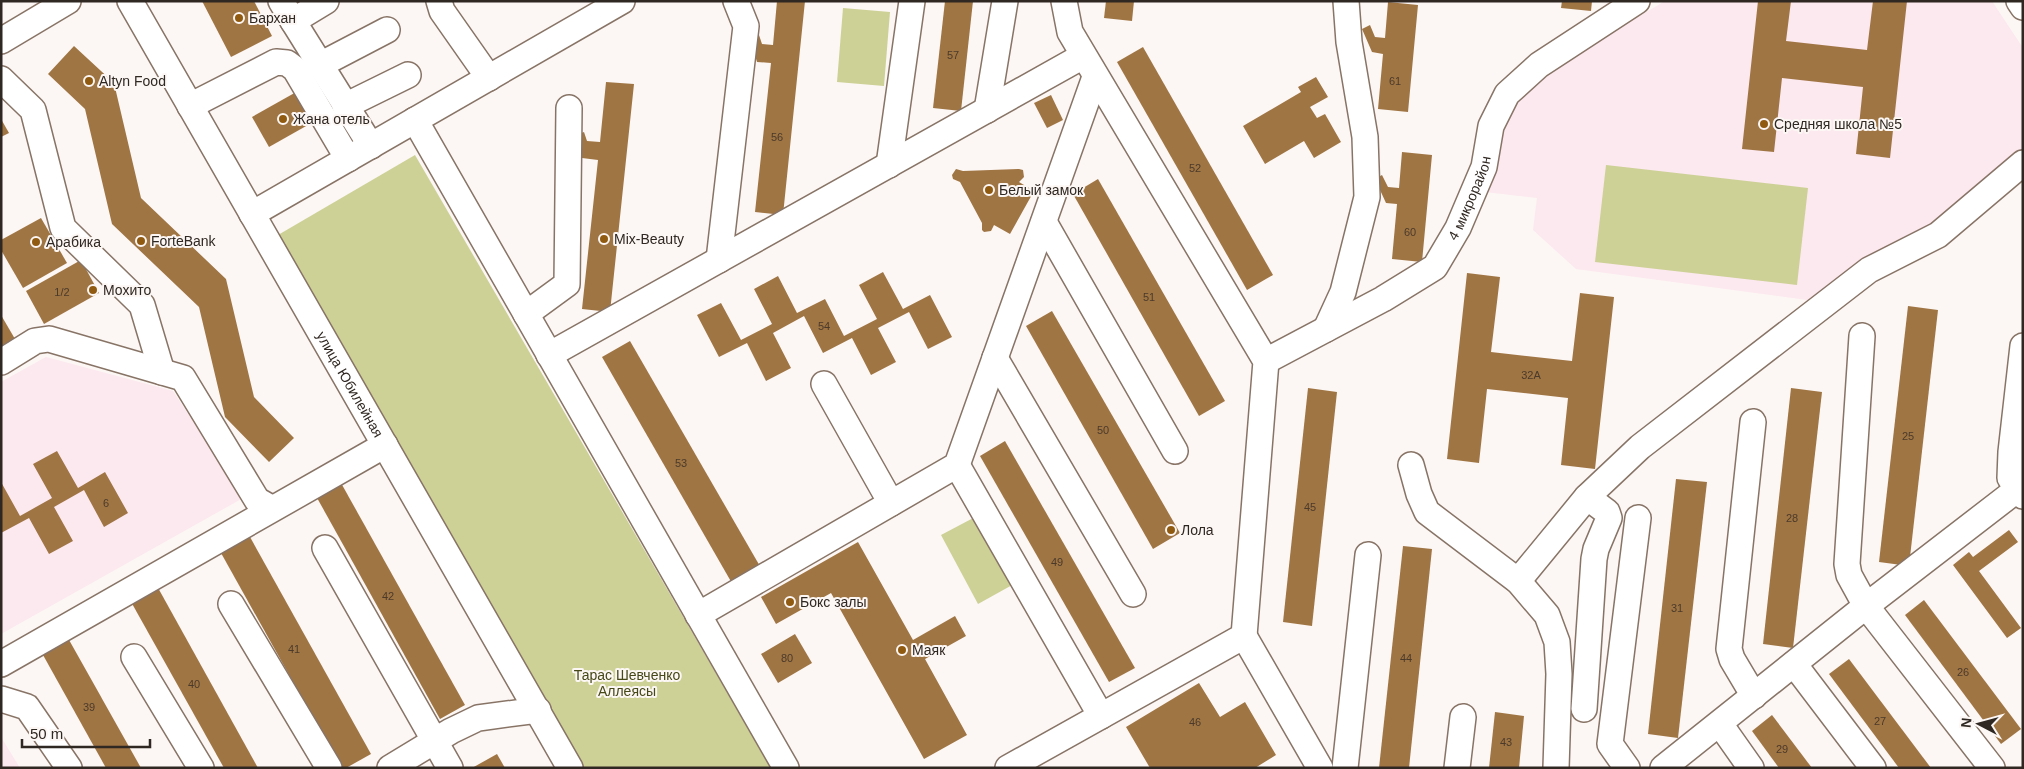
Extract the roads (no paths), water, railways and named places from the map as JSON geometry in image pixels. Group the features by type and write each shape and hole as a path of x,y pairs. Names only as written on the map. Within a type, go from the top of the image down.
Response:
{"street":[{"path":"1,41 68,1"},
{"name":"улица Юбилейная","path":"130,1 570,768"},
{"path":"326,1 287,11 370,146"},
{"path":"439,1 442,11 489,78"},
{"path":"252,214 622,1"},
{"path":"720,260 746,26 736,1"},
{"path":"889,164 912,1"},
{"path":"987,110 1005,1"},
{"path":"1064,1 1070,32 1083,56 1266,361 1244,636 1320,768"},
{"path":"1326,329 1343,292 1367,197 1365,137 1349,42 1346,1"},
{"name":"4 микрорайон","path":"1266,361 1435,268 1458,228 1484,166 1492,126 1507,94 1539,65 1637,1"},
{"path":"2019,1 2023,7"},
{"path":"320,65 387,30"},
{"path":"549,355 1083,56"},
{"path":"190,106 276,62 286,63 295,69 348,159"},
{"path":"345,106 408,75"},
{"path":"698,615 957,465 1095,77"},
{"path":"1,79 33,110 63,228 142,306 162,372"},
{"path":"526,314 567,284 569,108"},
{"path":"415,120 786,768"},
{"path":"1518,581 1587,497 1640,446 1869,270 1938,235 2023,162"},
{"path":"1044,222 1175,451"},
{"path":"1862,336 1847,564 1849,576 1866,606 1992,768"},
{"path":"1,362 35,342 49,339 183,378 257,500 271,508"},
{"path":"1663,768 1866,606 2021,490 2010,478 2011,452 2023,346"},
{"path":"995,358 1134,594"},
{"path":"824,384 890,503"},
{"path":"1753,422 1729,650 1732,659 1754,696"},
{"path":"1,664 271,508 385,445"},
{"path":"1411,464 1418,494 1427,512 1518,581 1547,615 1557,642 1559,674 1556,768"},
{"path":"957,465 1101,716"},
{"path":"1584,709 1594,559 1596,549 1610,518 1607,512 1587,497"},
{"path":"1610,744 1638,518"},
{"path":"325,548 450,768"},
{"path":"1345,768 1368,555"},
{"path":"231,604 329,768"},
{"path":"1008,768 1244,636"},
{"path":"134,657 200,768"},
{"path":"1794,664 1873,768"},
{"path":"1559,674 1627,768"},
{"path":"1,699 27,707 69,768"},
{"path":"390,768 436,742 451,731 478,718 538,710"},
{"path":"1457,768 1463,717"},
{"path":"1720,724 1750,768"}],"place":[{"name":"Бархан","path":"239,18"},
{"name":"Altyn Food","path":"89,81"},
{"name":"Жана отель","path":"283,119"},
{"name":"Средняя школа №5","path":"1764,124"},
{"name":"Белый замок","path":"989,190"},
{"name":"Mix-Beauty","path":"604,239"},
{"name":"ForteBank","path":"141,241"},
{"name":"Арабика","path":"36,242"},
{"name":"Мохито","path":"93,290"},
{"name":"Лола","path":"1171,530"},
{"name":"Бокс залы","path":"790,602"},
{"name":"Маяк","path":"902,650"}],"park label":[{"name":"Тарас Шевченко Аллеясы","path":"627,684"}]}
